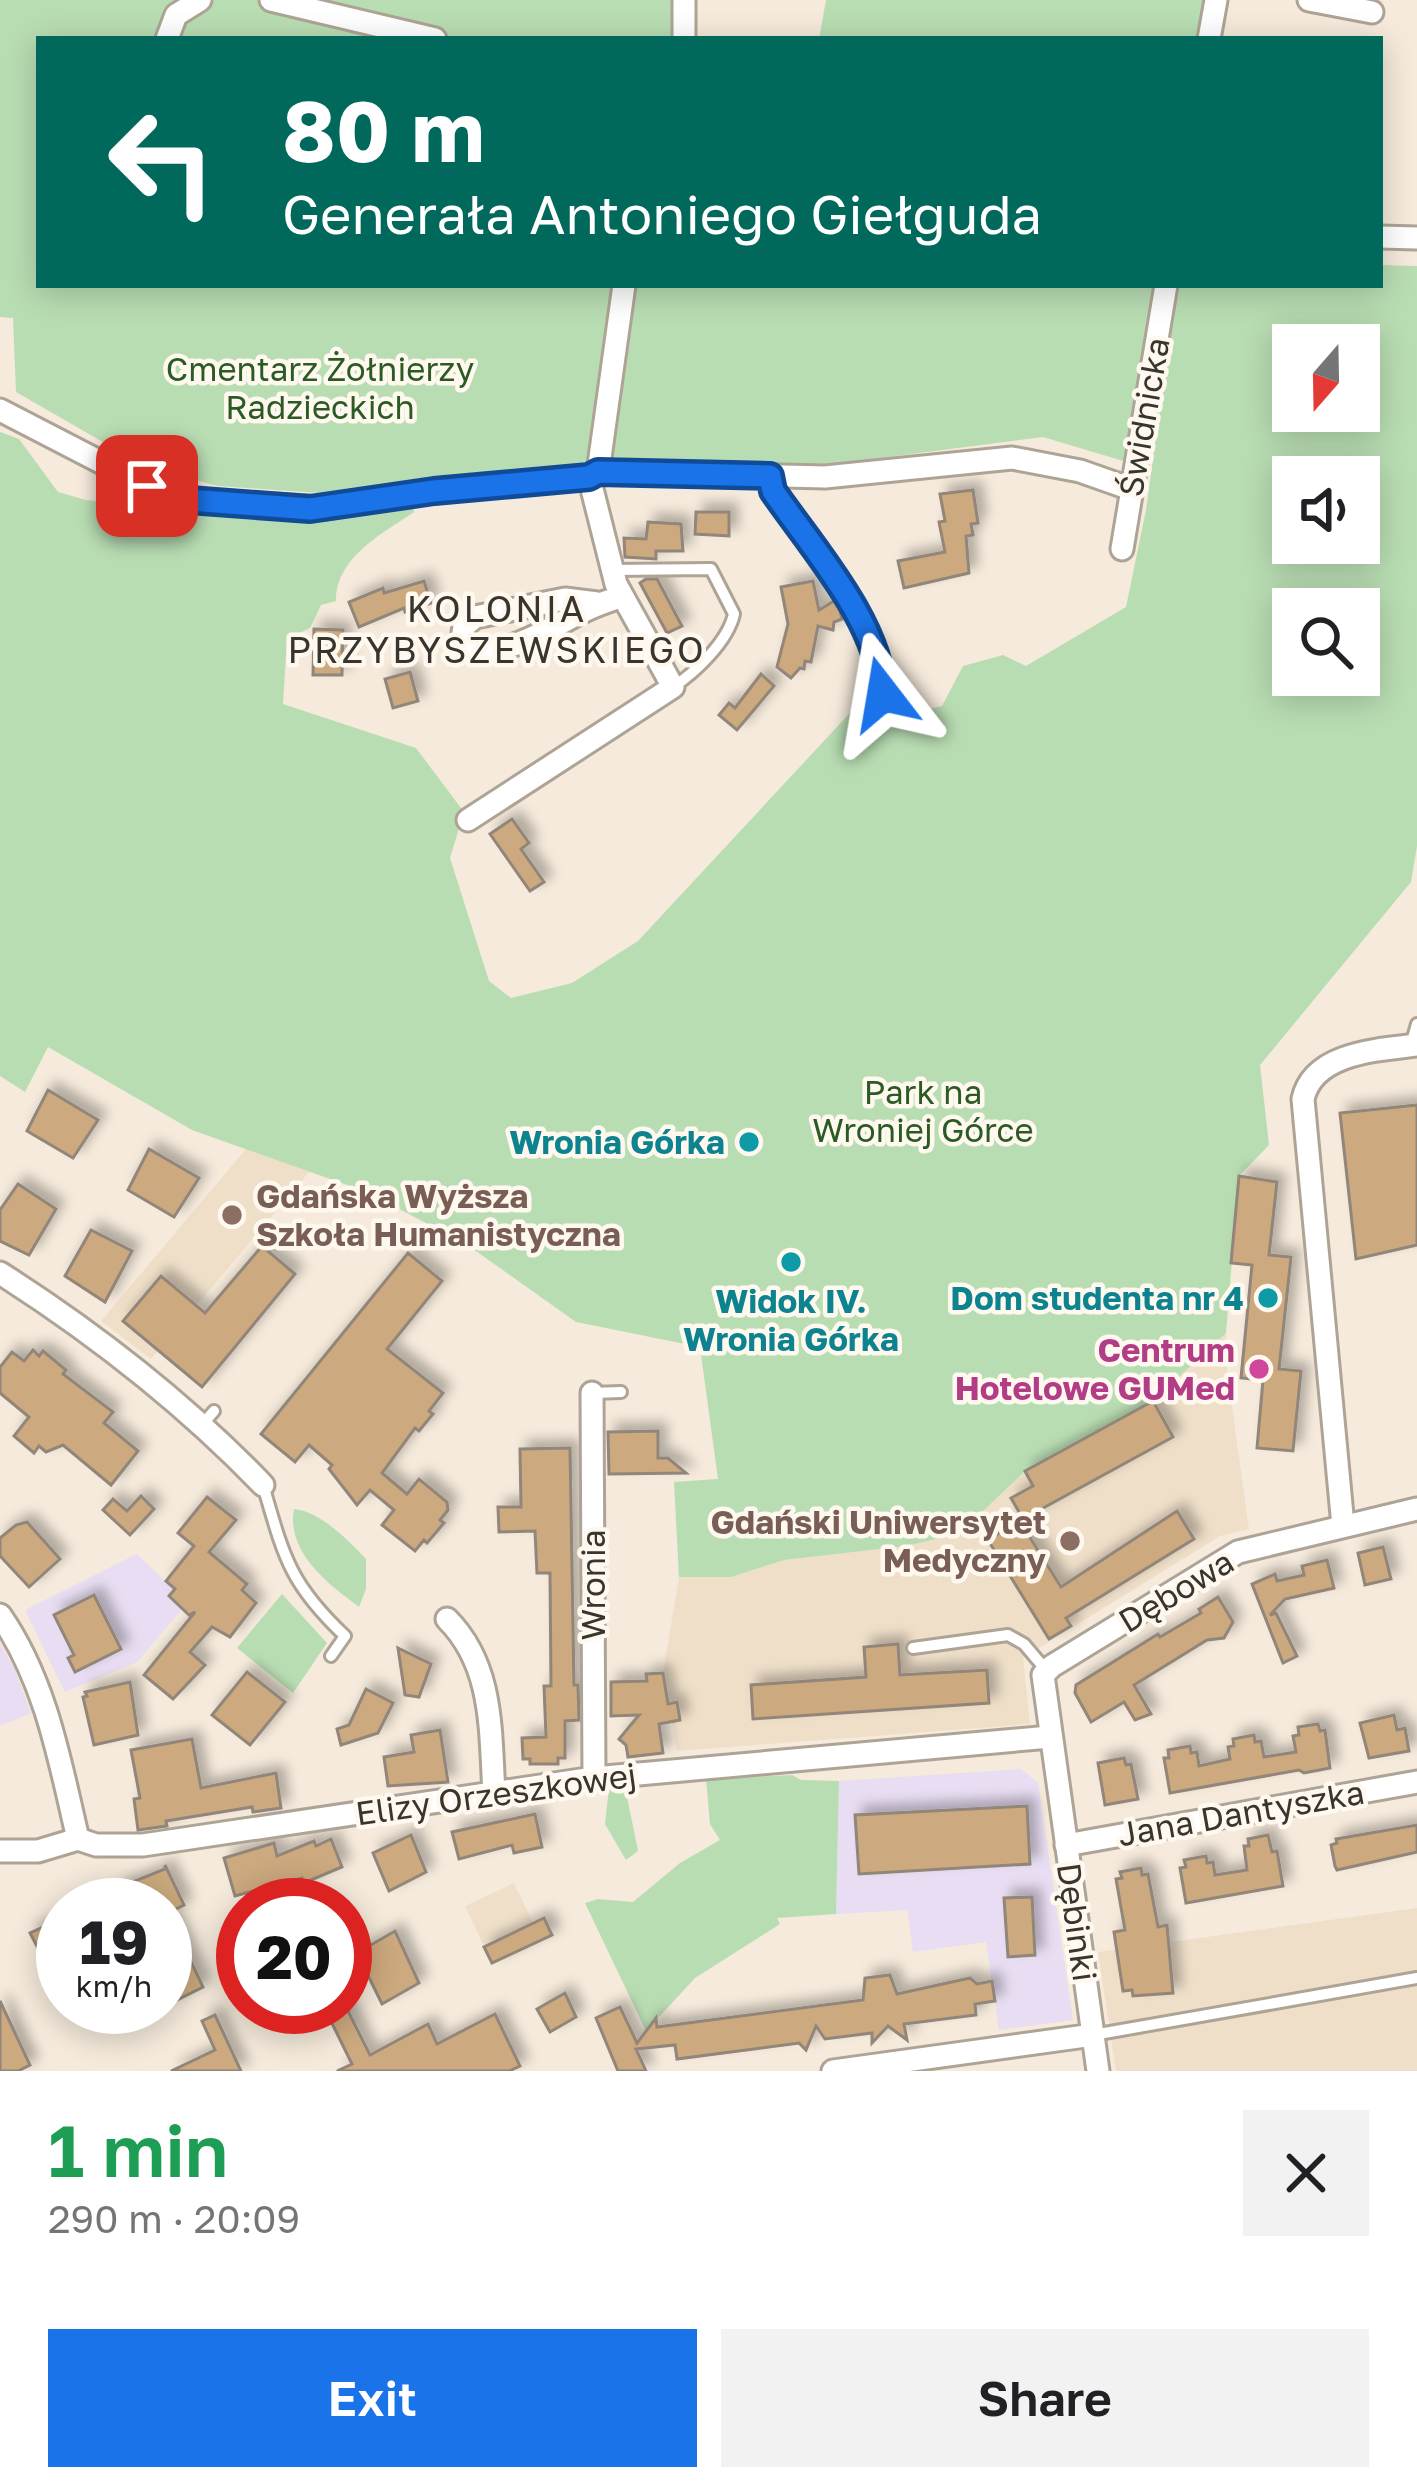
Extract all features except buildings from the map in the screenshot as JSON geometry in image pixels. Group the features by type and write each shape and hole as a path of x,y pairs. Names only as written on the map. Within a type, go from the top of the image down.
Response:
{"street":[{"path":"168,36 176,15 200,0"},
{"path":"272,0 422,36"},
{"path":"684,0 684,36"},
{"path":"1210,36 1216,0"},
{"path":"1309,0 1372,12"},
{"path":"1383,237 1417,238"},
{"path":"468,820 673,687 622,598 593,475 624,288"},
{"name":"Świdnicka","path":"1122,549 1165,288"},
{"path":"0,410 147,486 189,500 327,508 434,491 593,475 825,477 1012,458 1080,471 1131,489"},
{"path":"597,603 567,624 497,651 478,653 462,640 464,626 475,617 565,599 597,603 622,598"},
{"path":"1343,1526 1303,1112 1308,1082 1323,1066 1415,1038"},
{"path":"0,1273 207,1419 263,1484"},
{"name":"Wronia","path":"592,1393 594,1778"},
{"name":"Dębowa","path":"1046,1670 1238,1552 1417,1509"},
{"path":"0,1615 37,1681 78,1839"},
{"path":"447,1619 460,1632 482,1676 494,1793"},
{"path":"1046,1670 1042,1680 1055,1773"},
{"name":"Elizy Orzeszkowej","path":"0,1851 32,1852 78,1839 95,1845 143,1846 594,1778 1050,1737"},
{"path":"996,1743 1032,1757 1055,1773"},
{"name":"Dębinki","path":"1055,1773 1098,2071"},
{"name":"Jana Dantyszka","path":"1066,1845 1417,1782"},
{"path":"832,2071 1093,2035"}],"lane":[{"path":"770,476 773,491 859,617 878,653 883,694"},
{"path":"612,570 711,569 719,584 734,614 731,627 673,687"},
{"path":"592,1393 621,1392"},
{"path":"263,1484 284,1559 301,1589 345,1636 331,1657"},
{"path":"913,1648 1008,1635 1024,1644 1046,1670"},
{"path":"1093,2035 1417,1978"}],"shaded area":[{"name":"Gdańska Wyższa Szkoła Humanistyczna","path":"246,1149 310,1171 151,1359 101,1321"},
{"name":"Gdański Uniwersytet Medyczny","path":"1226,1333 1249,1529 1220,1536 1023,1658 1030,1724 677,1751 663,1673 679,1577 731,1577 784,1560 906,1546 959,1534 1025,1471 1153,1401"},
{"path":"137,1554 187,1603 137,1662 65,1692 25,1610"},
{"path":"0,1643 31,1713 0,1726"},
{"path":"1021,1769 1038,1783 1073,2020 999,2030 986,1942 913,1952 907,1910 836,1914 839,1781"},
{"path":"514,1883 541,1940 492,1963 465,1906"},
{"path":"1417,1908 1417,2071 1116,2071 1098,1952"}],"green space":[{"name":"Cmentarz Żołnierzy Radzieckich","path":"0,0 670,0 679,12 680,36 36,36 36,288 618,288 590,462 577,468 473,475 336,494 217,486 141,464 16,392 13,318 0,317"},
{"path":"826,0 1204,0 1198,36 820,36"},
{"name":"Park na Wroniej Górce","path":"1383,265 1417,266 1417,846 1411,882 1260,1065 1269,1145 1239,1176 1226,1333 1153,1401 1025,1471 959,1534 906,1546 784,1560 731,1577 679,1577 674,1482 718,1479 700,1347 576,1322 466,1244 367,1192 192,1130 48,1047 25,1092 0,1076 0,432 19,439 58,492 86,500 202,512 310,515 411,501 414,512 352,559 338,585 336,601 321,605 310,628 287,639 283,704 416,748 464,812 450,858 489,981 511,998 572,983 638,941 875,686 890,686 902,716 942,706 963,666 1003,655 1026,666 1126,607 1146,510 1177,288 1383,288"},
{"path":"629,288 1156,288 1130,463 1043,437 819,466 601,457"},
{"path":"294,1509 324,1521 366,1559 366,1589 359,1607 303,1553 293,1525"},
{"path":"282,1594 327,1643 293,1693 237,1648"},
{"path":"792,1775 801,1780 839,1781 836,1914 777,1918 780,1924 695,1978 646,2031 585,1903 598,1899 633,1902 680,1863 720,1840 710,1824 706,1779"},
{"path":"625,1787 638,1851 626,1860 605,1824 609,1788"}],"place":[{"name":"Wronia Górka","path":"749,1142"},
{"name":"Gdańska Wyższa Szkoła Humanistyczna","path":"232,1215"},
{"name":"Widok IV. Wronia Górka","path":"791,1262"},
{"name":"Dom studenta nr 4","path":"1268,1298"},
{"name":"Centrum Hotelowe GUMed","path":"1259,1369"},
{"name":"Gdański Uniwersytet Medyczny","path":"1070,1541"}],"district":[{"name":"KOLONIA PRZYBYSZEWSKIEGO","path":"497,630"}],"route":[{"path":"147,486 189,500 310,509 434,491 589,477 598,472 770,476 773,491 859,617 878,653 883,694"}]}
